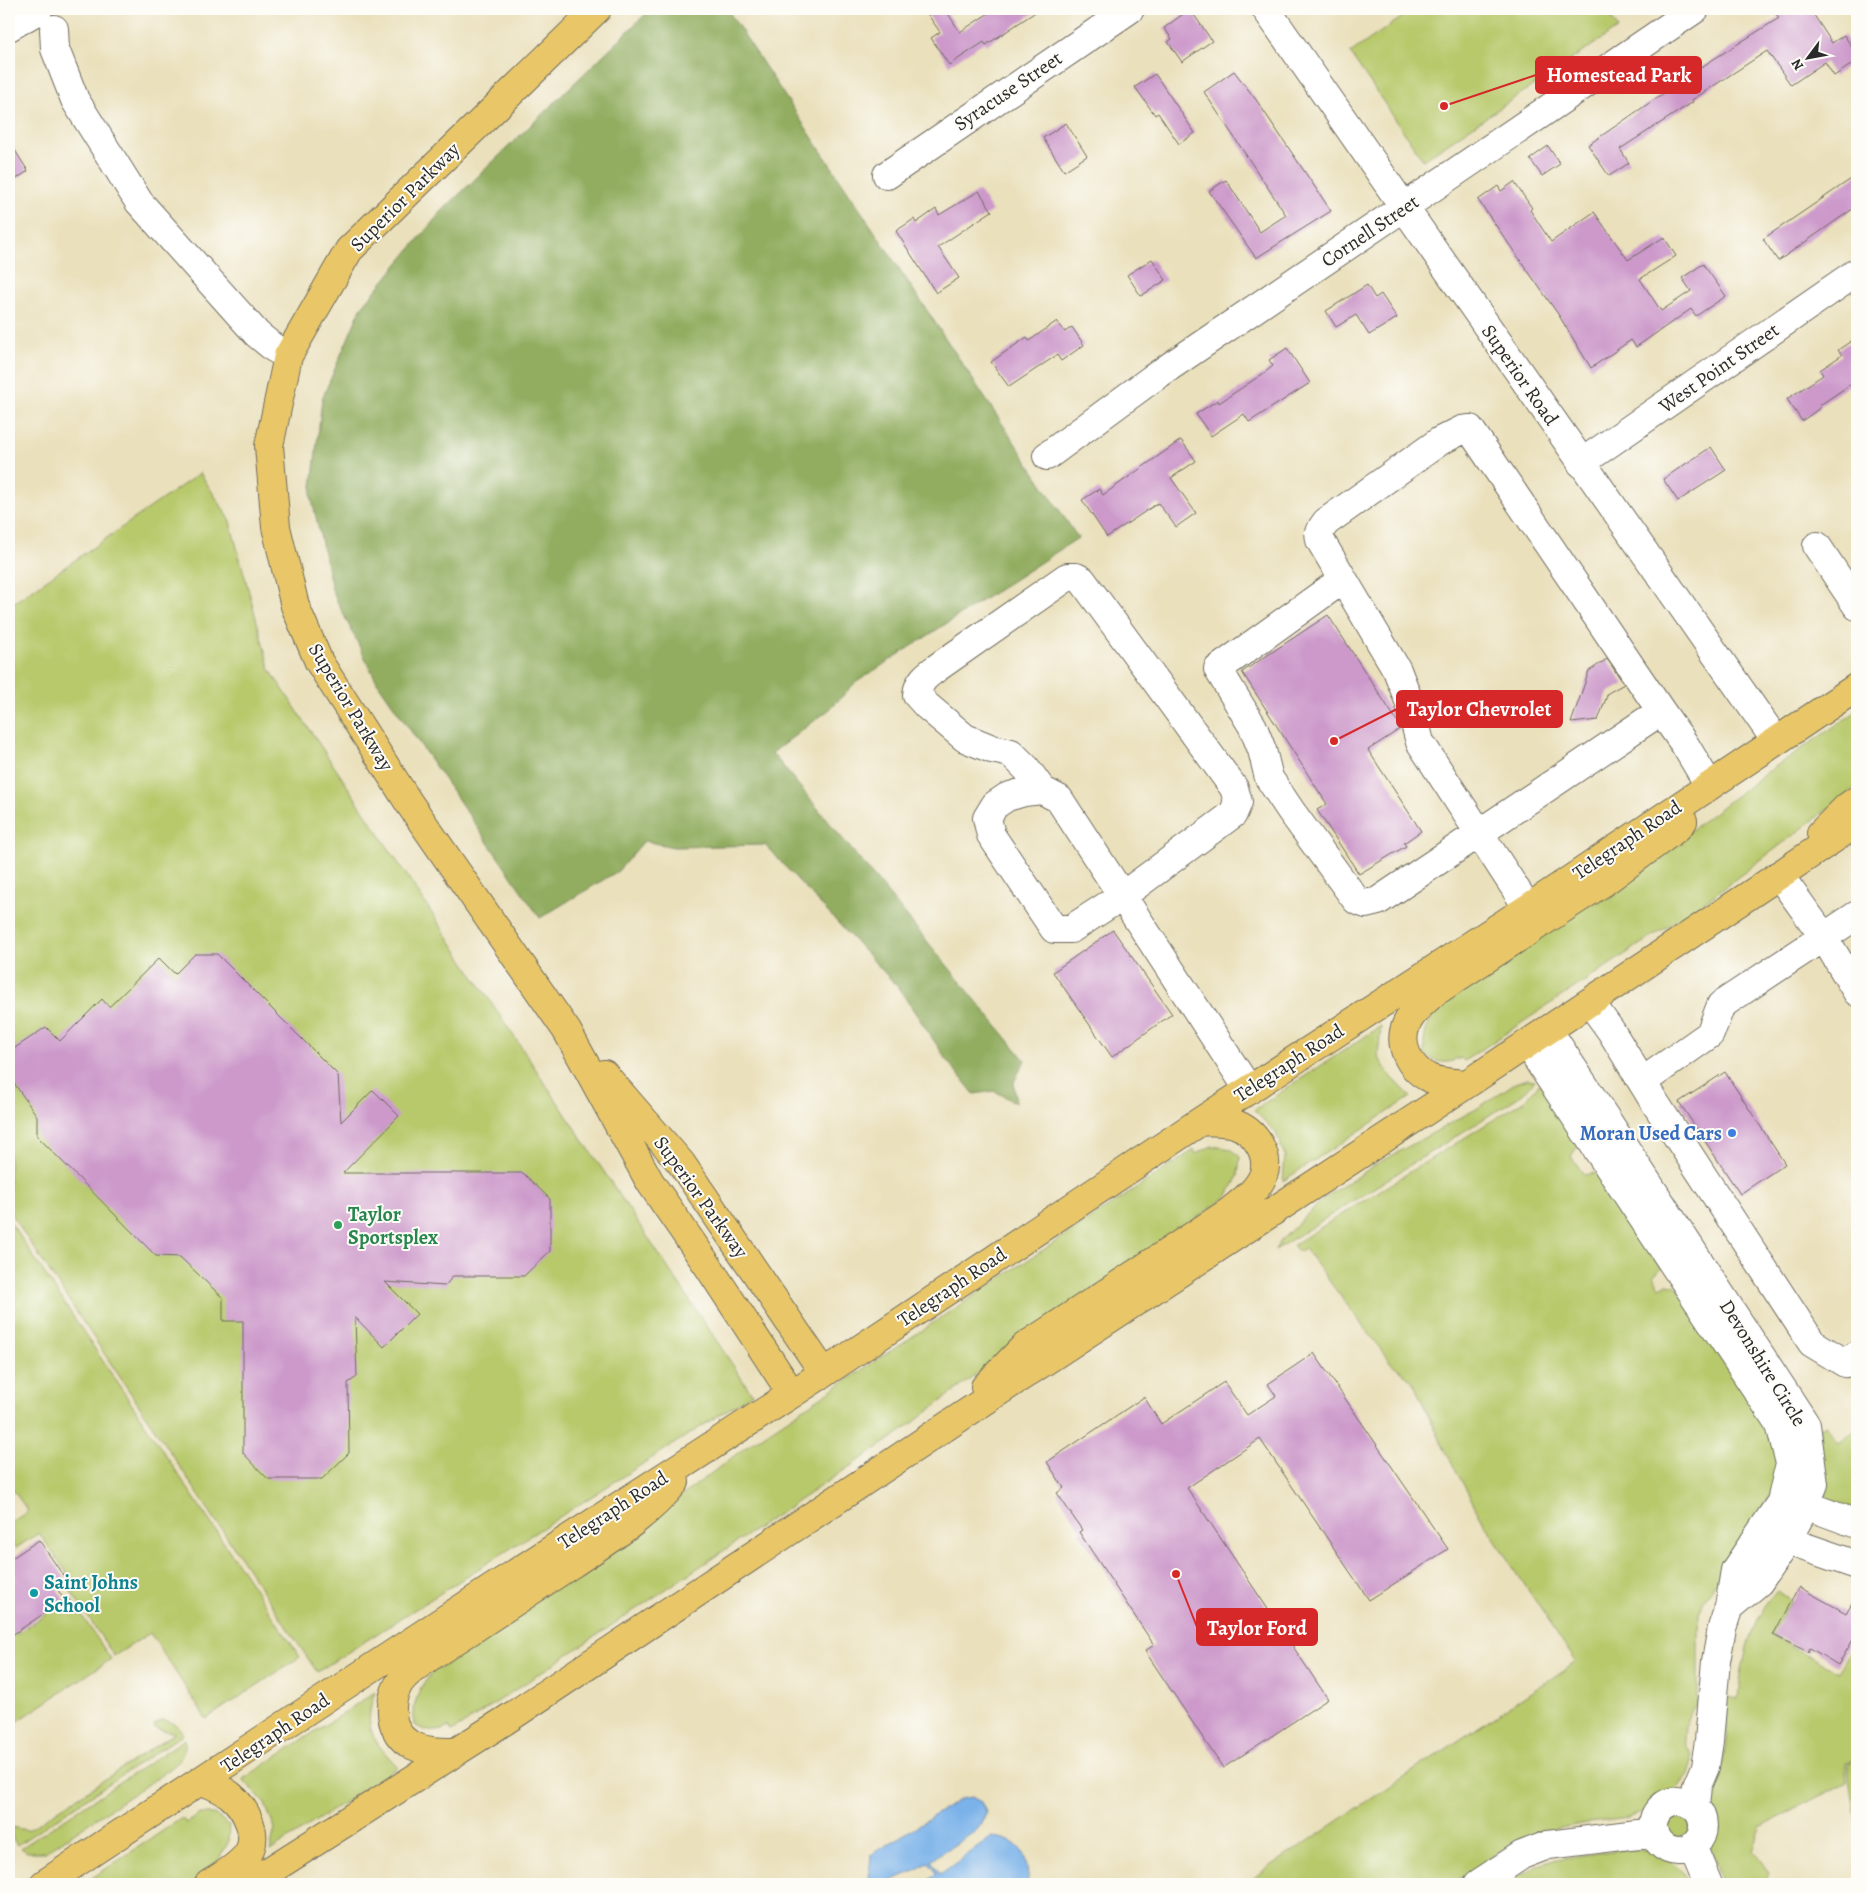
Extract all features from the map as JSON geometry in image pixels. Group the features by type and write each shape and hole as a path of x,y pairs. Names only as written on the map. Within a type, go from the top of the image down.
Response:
{"main road":[{"name":"Superior Parkway","path":"597,9 350,250 288,356 268,446 276,527 295,606 319,662 409,803 567,1031 650,1182 792,1394"},
{"name":"Telegraph Road","path":"44,1884 491,1589 824,1373 1201,1121 1528,908 1857,687"},
{"path":"1467,1084 1429,1078 1415,1069 1406,1053 1404,1038 1407,1024 1416,1010 1435,992 1634,861 1677,828 1709,785"},
{"path":"1779,875 1846,807 1857,800"},
{"path":"249,1884 278,1877 456,1752 1538,1037 1857,823"},
{"name":"Superior Parkway","path":"567,1031 681,1163 824,1373"},
{"path":"950,1424 1024,1347 1228,1212 1251,1193 1263,1177 1265,1167 1263,1150 1258,1141 1247,1129 1234,1124 1201,1121"},
{"path":"456,1752 436,1752 421,1749 406,1742 398,1732 392,1719 392,1702 396,1688 404,1677 438,1652 619,1533 660,1500 696,1456"},
{"path":"203,1780 229,1794 241,1806 250,1824 252,1842 247,1854 236,1866 209,1884"}],"street":[{"name":"Syracuse Street","path":"887,175 1130,9"},
{"name":"Superior Road","path":"1266,9 1776,741"},
{"name":"Cornell Street","path":"1047,456 1153,378 1695,9"},
{"path":"9,27 46,19 75,100 139,202 257,334 274,348 288,356"},
{"name":"West Point Street","path":"1581,463 1857,272"},
{"path":"1528,908 1420,742 1409,701 1397,670 1320,540 1319,532 1326,522 1440,441 1462,430 1470,429 1685,745 1709,785"},
{"path":"1816,546 1857,606"},
{"path":"1042,790 1024,792 1007,797 995,806 987,818 991,835 1054,929 1072,929 1122,896 1233,814 1238,802 1234,788 1082,580 1076,577 1067,576 938,667 919,683 917,695 927,706 965,738 992,749 1011,753 1026,768 1042,790 1059,799 1122,896 1249,1090"},
{"path":"1342,580 1218,669 1253,727 1262,750 1269,778 1291,812 1356,900 1366,904 1378,901 1661,711"},
{"path":"1779,875 1824,937 1857,992"},
{"path":"1642,1082 1710,1034 1721,1005 1857,915"},
{"path":"1590,1002 1611,1031 1812,1344 1845,1363 1857,1355"},
{"name":"Devonshire Circle","path":"1538,1037 1684,1260 1806,1425 1814,1484 1793,1505 1774,1537 1759,1582 1729,1607 1722,1628 1716,1661 1705,1767 1697,1786 1695,1807 1703,1827 1698,1841 1692,1846"},
{"path":"1793,1505 1857,1524"},
{"path":"1774,1537 1857,1566"},
{"path":"1695,1807 1680,1801 1665,1804 1655,1816 1654,1832 1663,1845 1670,1849 1678,1851 1692,1846 1708,1884"},
{"path":"1478,1884 1522,1855 1548,1845 1654,1832"}],"green space":[{"path":"651,9 727,9 1078,538 855,683 830,709 772,753 1025,1060 1014,1082 1016,1103 995,1091 974,1094 947,1060 897,986 765,845 674,847 644,841 618,871 540,918 377,682 333,593 311,495 322,399 361,308 441,212"},
{"path":"1414,9 1605,9 1618,28 1423,160 1350,53"},
{"path":"200,473 229,518 270,670 752,1394 317,1672 9,1211 9,606"},
{"path":"1857,711 1857,787 1713,896 1464,1061 1461,1058 1447,1062 1438,1061 1425,1055 1424,1038 1428,1025 1437,1010 1453,997 1450,994 1632,875 1766,773"},
{"path":"1381,1026 1378,1056 1388,1073 1411,1097 1283,1181 1285,1156 1276,1133 1254,1110"},
{"path":"1527,1079 1535,1080 1523,1094 1275,1250 1280,1241 1324,1198 1375,1165 1478,1108 1515,1083"},
{"path":"1540,1083 1578,1138 1578,1146 1571,1156 1584,1175 1594,1173 1601,1175 1662,1267 1653,1276 1660,1287 1666,1284 1675,1285 1772,1424 1780,1479 1731,1560 1704,1600 1699,1614 1698,1703 1688,1717 1684,1737 1686,1746 1691,1752 1692,1761 1688,1774 1676,1791 1662,1804 1647,1811 1628,1818 1540,1832 1514,1842 1451,1884 1244,1884 1576,1662 1485,1525 1444,1448 1412,1380 1391,1363 1305,1249 1299,1252 1293,1245 1525,1100"},
{"path":"1212,1146 1231,1149 1240,1157 1238,1176 1227,1197 998,1358 897,1435 452,1732 449,1727 432,1731 424,1730 415,1725 413,1709 420,1689 432,1672 446,1664 443,1659 624,1540 747,1446 1194,1150 1196,1154"},
{"path":"9,1220 300,1657 206,1719 150,1633 114,1656 66,1584 72,1580 39,1533 16,1548 9,1538 9,1524 28,1511 9,1484"},
{"path":"1826,1425 1838,1443 1857,1429 1857,1510 1830,1500 1821,1493 1813,1432"},
{"path":"1777,1591 1791,1601 1772,1633 1776,1638 1838,1672 1857,1639 1857,1756 1846,1764 1848,1782 1760,1827 1752,1851 1761,1860 1769,1873 1764,1884 1723,1884 1710,1843 1707,1810 1723,1762 1728,1697 1738,1699 1745,1655 1754,1627 1760,1614"},
{"path":"70,1598 111,1659 9,1727 9,1639"},
{"path":"375,1692 370,1715 372,1733 382,1749 398,1767 270,1851 275,1828 264,1802 243,1779"},
{"path":"162,1720 175,1724 183,1734 17,1845 9,1833 9,1827 28,1830 175,1733 155,1728 154,1725"},
{"path":"185,1739 184,1750 180,1760 163,1774 45,1852 27,1852 21,1848"},
{"path":"1857,1758 1857,1827 1848,1764"},
{"path":"200,1814 214,1814 229,1825 228,1843 215,1866 200,1884 83,1884 182,1818 186,1823"},
{"path":"1677,1815 1687,1818 1690,1828 1687,1838 1677,1841 1667,1838 1664,1828 1667,1818"},
{"path":"1625,1849 1655,1853 1672,1860 1685,1874 1690,1884 1507,1884 1537,1865 1558,1859"}],"water":[{"path":"972,1797 981,1802 986,1812 982,1823 976,1831 931,1860 940,1874 992,1837 1011,1842 1022,1851 1027,1865 1028,1884 920,1884 936,1874 934,1868 928,1862 916,1870 884,1884 871,1884 869,1876 871,1855 960,1799"}],"building":[{"path":"924,9 945,9 960,32 995,9 1040,9 986,45 984,42 949,65 931,38 940,32"},
{"path":"1190,9 1212,41 1182,62 1168,42 1172,39 1164,28"},
{"path":"1773,9 1810,9 1832,43 1844,35 1857,55 1857,61 1834,76 1825,62 1791,85 1767,51 1620,149 1629,163 1609,176 1588,145 1698,69 1779,18"},
{"path":"1234,71 1257,101 1331,211 1256,258 1209,191 1226,180 1260,232 1286,215 1204,92"},
{"path":"1155,74 1195,133 1179,144 1158,113 1155,115 1135,87"},
{"path":"1066,123 1087,156 1064,171 1043,138"},
{"path":"9,141 28,171 9,184"},
{"path":"1548,146 1560,164 1542,176 1530,159"},
{"path":"1857,175 1857,206 1778,261 1763,239"},
{"path":"1514,182 1532,208 1530,210 1551,242 1594,212 1628,260 1664,237 1676,256 1640,279 1661,311 1691,291 1682,278 1703,264 1726,296 1696,316 1691,309 1636,347 1631,340 1591,368 1558,314 1478,200 1498,186 1501,191"},
{"path":"979,191 992,211 938,247 959,278 936,293 896,231 914,219 916,223 936,209 939,215"},
{"path":"1152,259 1166,280 1141,296 1127,275"},
{"path":"1367,285 1375,298 1381,294 1397,318 1369,335 1356,315 1336,327 1326,311"},
{"path":"1057,321 1065,332 1072,327 1084,345 1061,361 1057,355 1009,387 991,362 1027,337 1029,341"},
{"path":"1857,337 1857,380 1820,405 1821,407 1802,421 1787,399 1823,375 1820,370 1842,355 1838,350"},
{"path":"1287,348 1310,383 1249,422 1244,414 1211,436 1196,414 1218,400 1219,403 1264,373 1273,366 1269,360"},
{"path":"1181,440 1196,461 1171,478 1196,513 1176,527 1158,503 1107,537 1082,500 1099,489 1103,495"},
{"path":"1711,447 1726,470 1678,501 1663,479"},
{"path":"1328,615 1399,724 1400,729 1368,750 1421,831 1404,843 1406,846 1359,874 1317,810 1327,804 1242,672"},
{"path":"1607,659 1624,684 1608,693 1598,720 1571,723 1589,671"},
{"path":"1113,930 1172,1014 1112,1057 1053,972"},
{"name":"Taylor Sportsplex","path":"195,954 217,954 338,1075 341,1122 373,1090 399,1116 343,1173 523,1173 550,1199 550,1251 524,1276 453,1276 445,1286 385,1282 417,1314 384,1347 355,1317 357,1377 348,1383 349,1453 322,1479 268,1479 243,1453 243,1321 223,1321 223,1298 180,1257 156,1256 37,1136 37,1116 9,1076 9,1052 46,1027 60,1041 102,999 109,1007 159,958 175,974"},
{"name":"Moran Used Cars","path":"1725,1072 1785,1164 1740,1194 1679,1102"},
{"path":"1314,1353 1448,1549 1369,1600 1260,1439 1187,1488 1328,1699 1223,1768 1145,1651 1154,1645 1079,1532 1082,1530 1057,1493 1064,1488 1047,1462 1144,1397 1161,1424 1224,1382 1247,1415 1276,1396 1268,1384"},
{"name":"Saint Johns School","path":"39,1540 65,1578 55,1585 64,1600 9,1637 9,1560"},
{"path":"1799,1587 1846,1613 1857,1594 1857,1633 1838,1665 1810,1648 1808,1652 1773,1635"}],"place":[{"name":"Homestead Park","path":"1444,106"},
{"name":"Taylor Chevrolet","path":"1334,741"},
{"name":"Moran Used Cars","path":"1732,1133"},
{"name":"Taylor Sportsplex","path":"338,1225"},
{"name":"Taylor Ford","path":"1176,1574"},
{"name":"Saint Johns School","path":"34,1593"}]}
